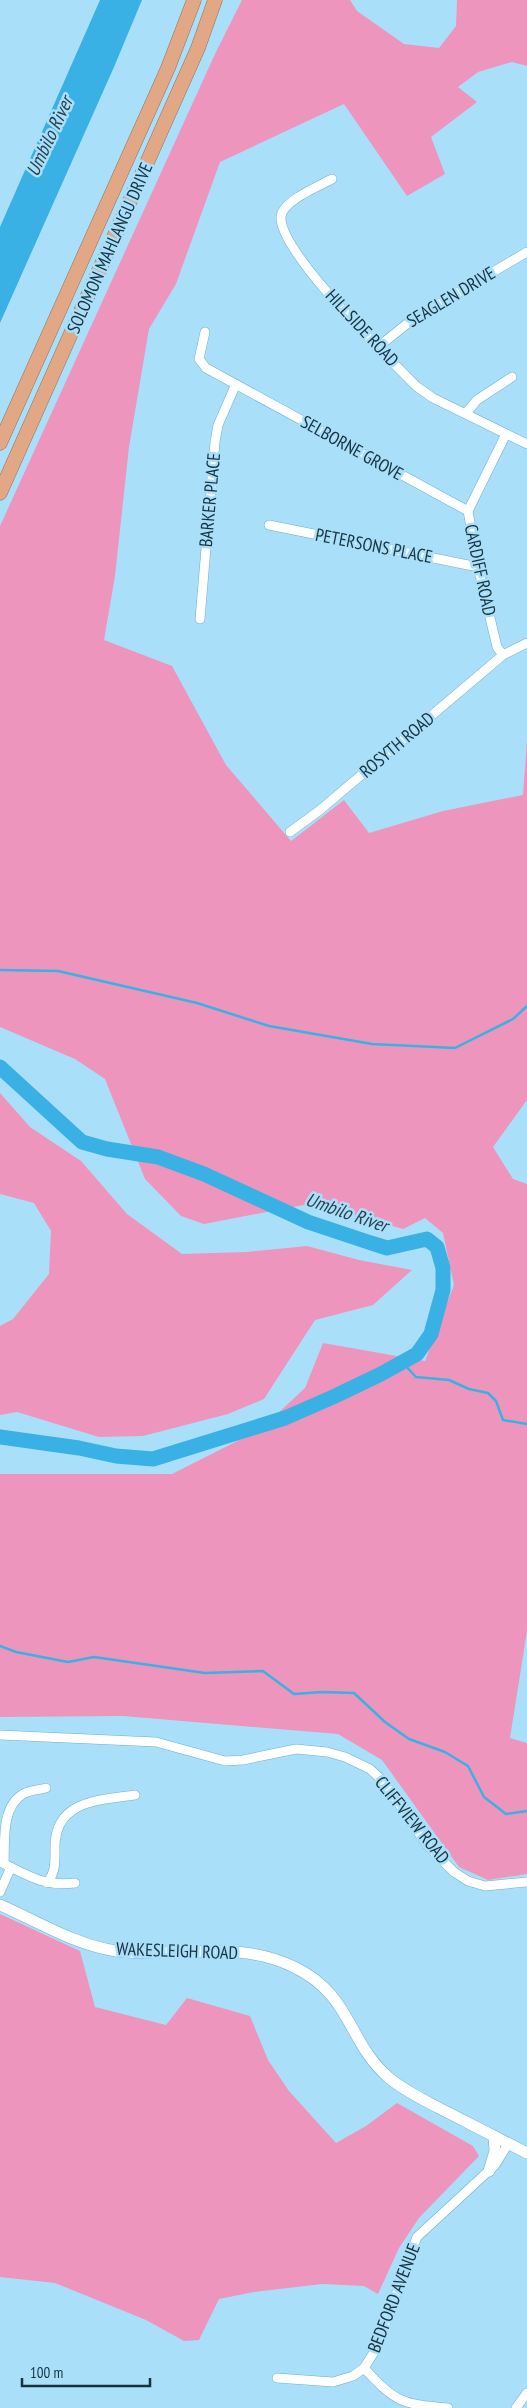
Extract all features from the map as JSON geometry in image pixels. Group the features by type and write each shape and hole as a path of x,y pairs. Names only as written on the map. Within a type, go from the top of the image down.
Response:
{"highway":[{"name":"SOLOMON MAHLANGU DRIVE","path":"0,443 168,68 194,0"},
{"name":"SOLOMON MAHLANGU DRIVE","path":"0,493 198,48 215,0"}],"main road":[{"name":"WAKESLEIGH ROAD","path":"0,1905 97,1947 148,1953 218,1950 256,1954 293,1966 323,1985 336,1998 373,2062 388,2077 411,2094 527,2153"},
{"path":"489,2171 495,2151 494,2136"}],"street":[{"name":"HILLSIDE ROAD","path":"332,179 284,207 281,216 283,227 309,271 416,386 433,398 527,444"},
{"name":"SEAGLEN DRIVE","path":"378,347 408,322 527,252"},
{"name":"SELBORNE GROVE","path":"205,332 200,352 202,364 468,511"},
{"path":"466,413 477,400 512,377"},
{"name":"BARKER PLACE","path":"200,618 215,442 218,425 236,384"},
{"name":"CARDIFF ROAD","path":"503,654 495,641 478,567 468,511 506,434"},
{"name":"PETERSONS PLACE","path":"269,525 478,567"},
{"path":"503,654 527,643"},
{"name":"ROSYTH ROAD","path":"290,832 320,810 503,654"},
{"name":"CLIFFVIEW ROAD","path":"0,1734 156,1742 225,1761 296,1750 327,1752 345,1757 370,1770 383,1781 427,1845 454,1872 468,1881 485,1886 527,1882"},
{"path":"0,1892 5,1864 6,1825 11,1808 24,1794 46,1788"},
{"path":"46,1883 54,1871 56,1830 64,1817 86,1803 135,1795"},
{"path":"5,1864 46,1883 75,1883"},
{"name":"BEDFORD AVENUE","path":"277,2378 333,2382 348,2378 364,2368 376,2349 416,2236 489,2171 508,2144"},
{"name":"BEDFORD AVENUE","path":"364,2368 396,2398 413,2404 448,2408"},
{"path":"516,2408 527,2393"}],"shaded area":[{"path":"242,0 350,0 357,11 404,44 439,48 456,26 457,0 527,0 527,66 512,62 478,72 458,87 477,102 431,137 445,174 407,196 344,104 220,162 176,284 149,329 129,447 115,576 104,640 172,666 226,765 291,841 344,800 369,833 443,811 523,795 527,741 527,1100 493,1147 513,1179 527,1184 527,1631 510,1738 527,1743 527,1874 488,1880 459,1867 382,1760 338,1734 123,1716 0,1717 0,1474 172,1474 261,1429 305,1388 323,1343 425,1361 454,1285 443,1233 425,1218 403,1229 314,1203 204,1224 181,1216 145,1179 105,1079 75,1059 0,1027 0,526 215,54"},
{"path":"0,1093 30,1127 81,1161 127,1214 182,1254 247,1252 307,1246 359,1260 412,1270 373,1305 315,1320 264,1399 228,1414 143,1436 99,1437 17,1412 0,1415 0,1326 13,1319 49,1274 51,1231 34,1203 0,1194"},
{"path":"0,1914 80,1951 95,2007 166,2025 187,1998 250,2016 268,2060 289,2091 336,2143 366,2126 397,2103 473,2146 479,2156 419,2218 399,2248 378,2294 364,2286 322,2284 254,2292 219,2299 199,2340 184,2341 146,2320 55,2283 0,2277"}],"water":[{"path":"100,0 142,0 0,323 0,227"}],"waterway":[{"path":"0,970 58,971 197,1003 269,1026 372,1044 455,1048 513,1019 527,1006"},
{"name":"Umbilo River","path":"0,1067 82,1142 107,1149 158,1157 204,1174 308,1222 387,1248 427,1239 437,1247 443,1268 443,1290 431,1334 417,1354 381,1374 285,1418 153,1459 116,1456 79,1448 0,1437"},
{"path":"402,1362 416,1377 449,1380 469,1389 488,1393 496,1401 503,1420 527,1424"},
{"path":"0,1646 16,1652 68,1662 94,1657 205,1673 263,1671 294,1694 322,1692 354,1693 385,1722 409,1739 445,1752 468,1766 484,1797 506,1814 527,1811"}]}
